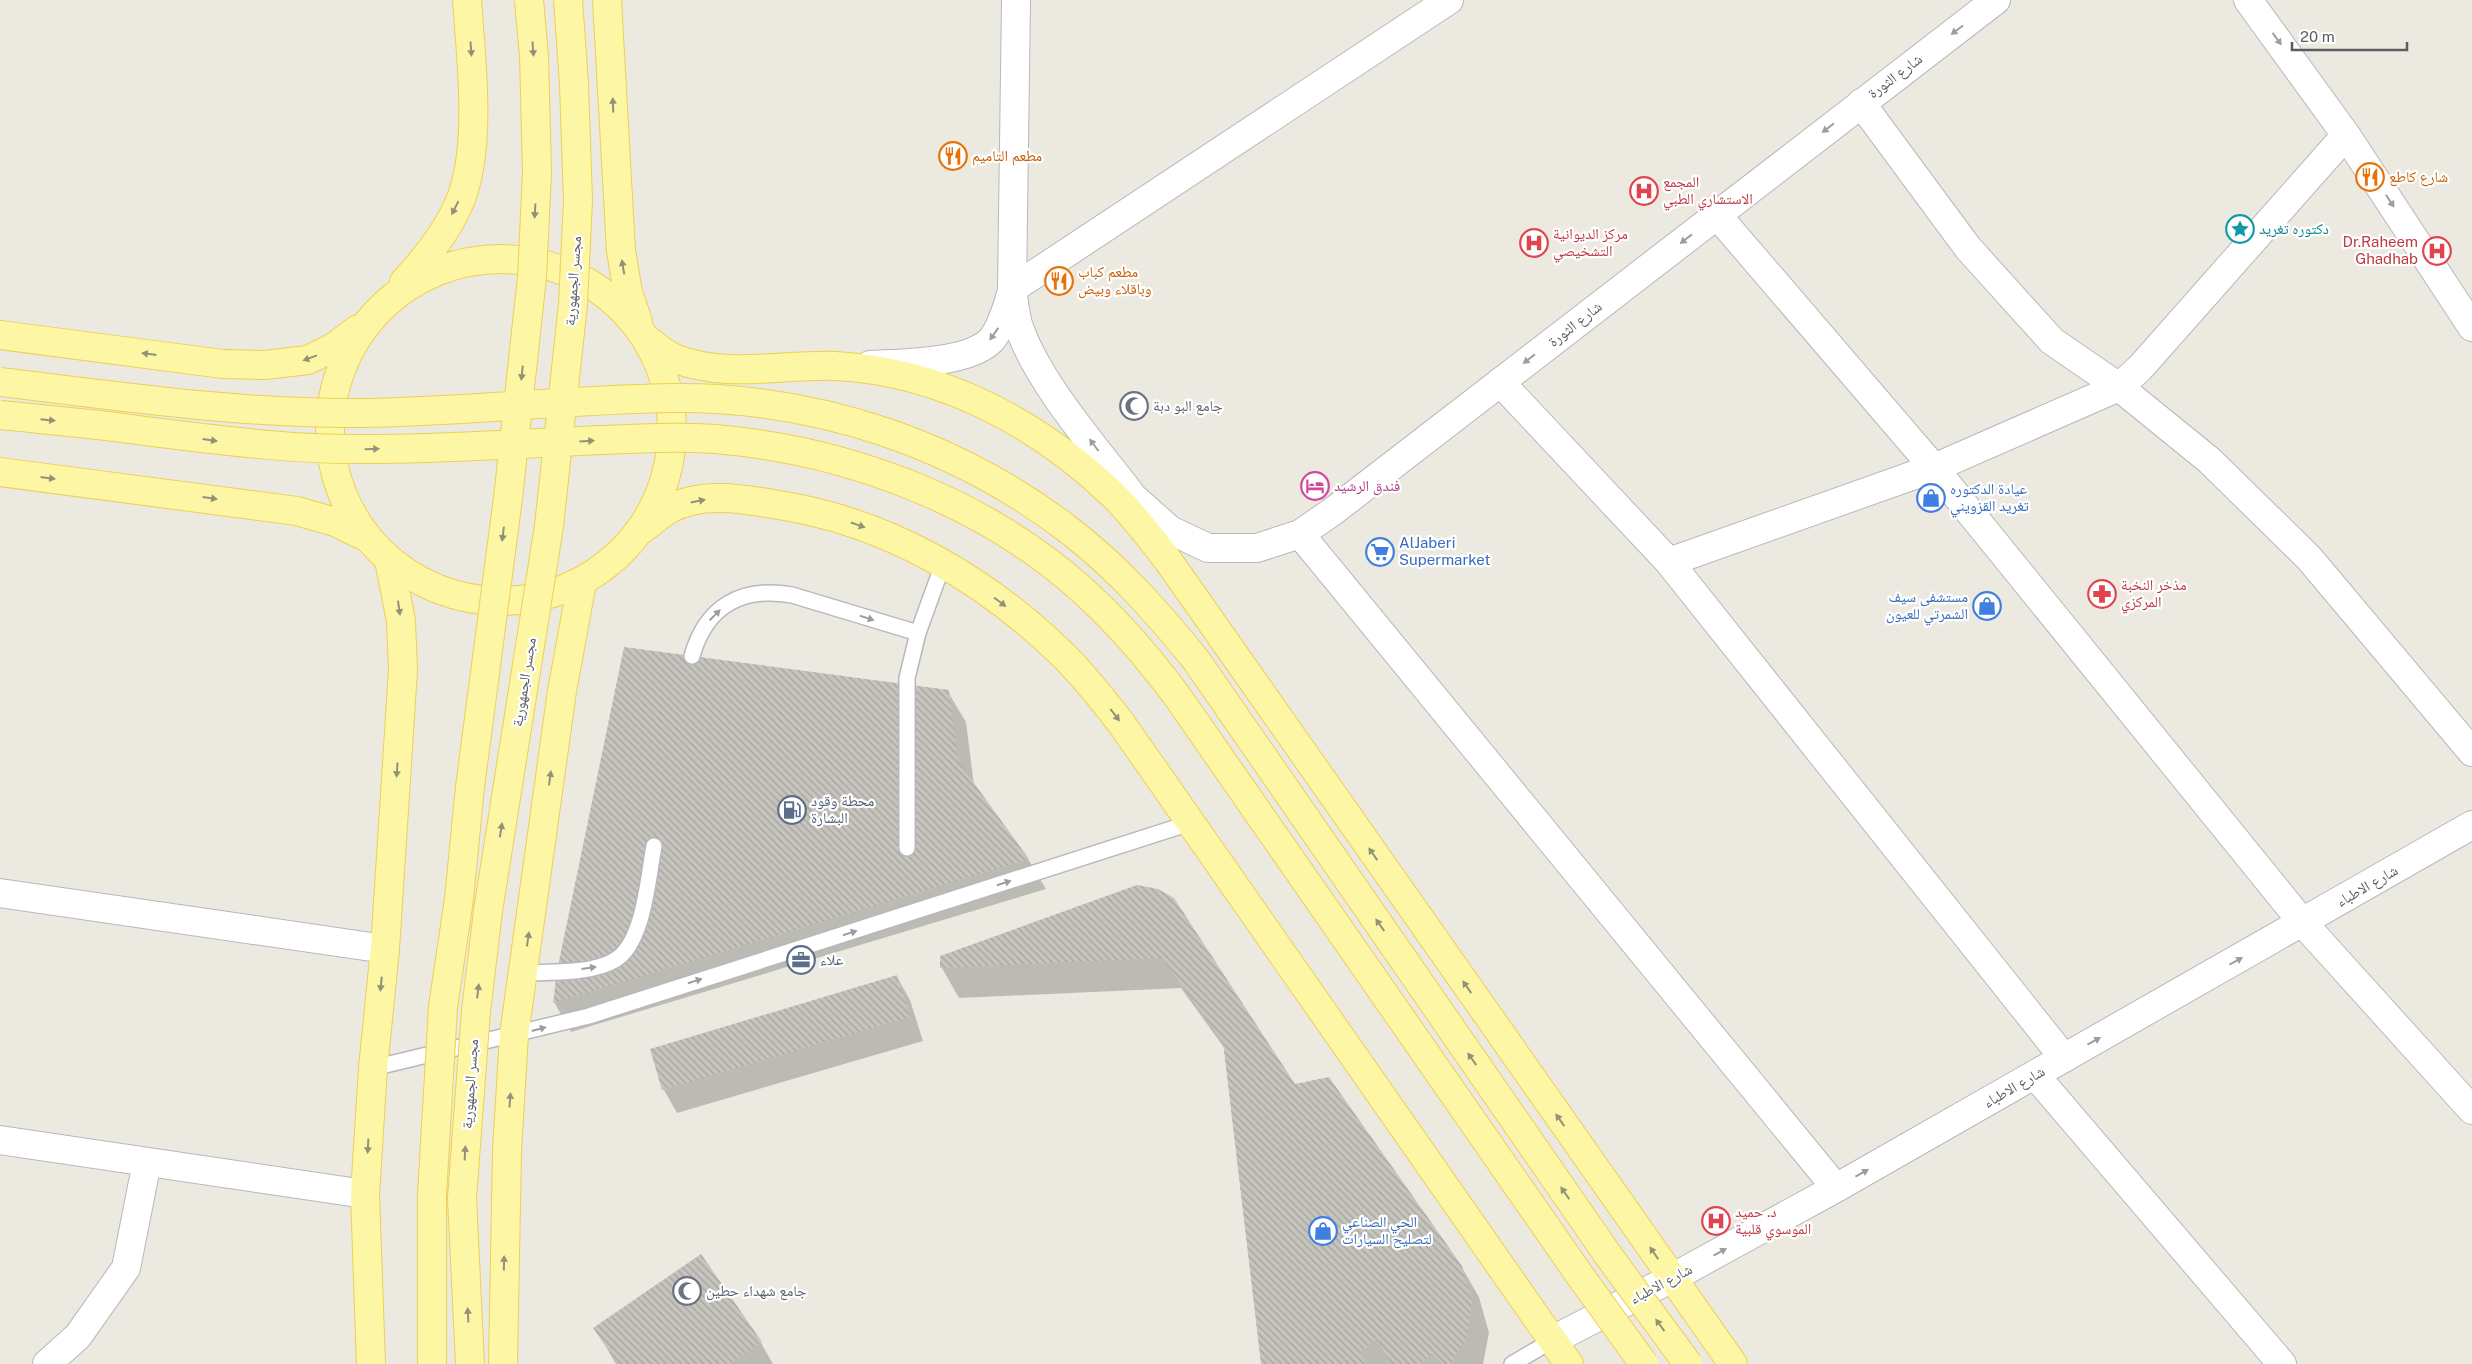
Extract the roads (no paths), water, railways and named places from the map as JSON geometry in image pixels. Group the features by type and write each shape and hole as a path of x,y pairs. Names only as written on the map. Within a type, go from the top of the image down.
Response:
{"main road":[{"path":"387,300 413,282 442,268 473,260 505,258 536,262 567,271 595,286 620,306 643,334 660,364 669,392 673,421 672,450 666,478 655,506 634,538 582,582 555,593 497,602 468,598 440,590 414,577 389,560 368,538 351,514 339,487 332,460 329,431 331,402 338,374 349,347 366,324 387,300 420,265 446,226 462,194 472,153 472,65 467,0"},
{"path":"432,1364 432,1195 443,1007 459,899 470,787 509,488 532,277 537,172 534,56 529,0"},
{"name":"مجسر الجمهورية","path":"470,1364 462,1198 476,1012 488,911 549,526 573,304 578,200 574,84 568,0"},
{"path":"607,0 621,251 628,292 643,334 673,358 705,367 758,370 834,366 882,371 930,382 1008,417 1045,440 1079,465 1117,500 1167,559 1733,1364"},
{"path":"0,335 223,364 265,365 308,360 334,347 366,324"},
{"path":"0,382 220,408 299,412 428,411 674,398 730,400 782,406 833,416 883,430 932,449 1016,493 1072,532 1116,571 1158,614 1196,660 1603,1247 1688,1364"},
{"path":"0,415 216,441 308,447 364,449 438,448 664,437 756,444 813,454 880,474 954,505 998,529 1039,556 1078,587 1148,657 1569,1260 1644,1364"},
{"path":"0,472 297,511 335,522 368,538"},
{"path":"640,530 669,509 701,499 748,500 802,508 890,536 943,564 987,592 1030,624 1063,655 1121,723 1569,1364"},
{"path":"371,1364 365,1194 372,1068 385,949 403,670 401,621 389,560"},
{"path":"503,1364 507,1151 514,1036 562,691 582,582"}],"street":[{"path":"1016,0 1012,290 1018,323 1034,360 1075,420 1134,498 1167,559"},
{"path":"834,366 915,363 964,355 992,339 1003,318 1012,290 1450,0"},
{"name":"شارع الثورة","path":"1134,498 1170,530 1208,548 1257,548 1300,534 1332,512 1996,0"},
{"path":"2248,0 2346,135 2472,327"},
{"path":"1861,103 1968,248 2052,341 2119,387 2209,460 2309,558 2472,752"},
{"path":"1669,562 1934,468 2119,387 2140,368 2346,135"},
{"path":"1717,215 1934,468 2303,923 2472,1110"},
{"path":"1500,382 1669,562 2064,1058"},
{"path":"1079,465 1134,498"},
{"path":"1300,534 1836,1188"},
{"name":"شارع الاطباء","path":"1553,1340 1672,1278 1836,1188 2472,826"},
{"path":"0,893 385,949"},
{"path":"2036,1075 2282,1364"},
{"path":"0,1140 365,1194"},
{"path":"47,1364 78,1336 126,1268 147,1162"}],"lane":[{"path":"907,848 906,694 909,666 918,633 943,564"},
{"path":"692,656 702,629 716,613 732,601 772,591 792,595 918,633"},
{"path":"372,1068 514,1036 589,1016 1190,823"},
{"path":"523,973 596,967 615,960 626,950 636,933 654,846"},
{"path":"1512,1364 1553,1340"}],"place":[{"name":"مطعم التاميم","path":"953,156"},
{"name":"شارع كاطع","path":"2370,177"},
{"name":"المجمع الاستشاري الطبي","path":"1644,191"},
{"name":"دكتوره تغريد","path":"2240,229"},
{"name":"مركز الديوانية التشخيصي","path":"1534,243"},
{"name":"Dr.Raheem Ghadhab","path":"2437,251"},
{"name":"مطعم كباب وباقلاء وبيض","path":"1059,281"},
{"name":"جامع البو دبة","path":"1134,406"},
{"name":"فندق الرشيد","path":"1315,486"},
{"name":"عيادة الدكتوره تغريد القزويني","path":"1931,498"},
{"name":"AlJaberi Supermarket","path":"1380,552"},
{"name":"مذخر النخبة المركزي","path":"2102,594"},
{"name":"مستشفى سيف الشمرتي للعيون","path":"1987,606"},
{"name":"محطة وقود البشارة","path":"792,810"},
{"name":"علاء","path":"801,960"},
{"name":"د. حميد الموسوي قلبية","path":"1716,1221"},
{"name":"الحي الصناعي لتصليح السيارات","path":"1323,1231"},
{"name":"جامع شهداء حطين","path":"687,1291"}]}
